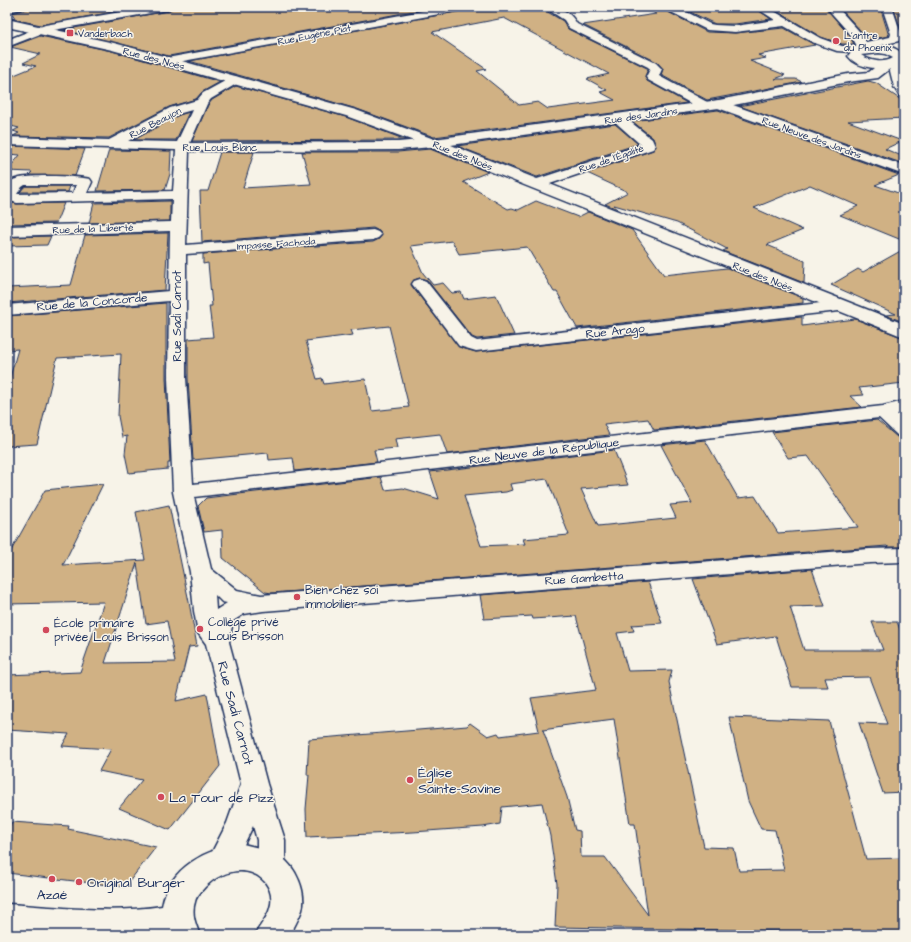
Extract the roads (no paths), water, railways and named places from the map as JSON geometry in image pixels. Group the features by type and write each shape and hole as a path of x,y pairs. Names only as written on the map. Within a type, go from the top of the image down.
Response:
{"street":[{"path":"7,9 17,7"},
{"path":"7,44 38,30 168,7"},
{"name":"Rue Eugène Piat","path":"167,61 462,7"},
{"path":"549,7 568,18 573,26 652,65 656,69 652,77 705,106"},
{"path":"669,7 713,29 786,22"},
{"path":"760,7 816,40 826,49 866,53 893,53 898,58"},
{"path":"831,7 855,33 873,64 898,58"},
{"path":"866,53 870,44 873,42 895,38 896,34 887,7"},
{"name":"Rue des Noës","path":"7,23 114,47 351,113 432,143 904,331"},
{"name":"Rue des Jardins","path":"848,78 860,74 864,69 866,53"},
{"path":"898,58 896,68 899,88 904,94"},
{"name":"Rue des Jardins","path":"432,143 719,104 848,78 873,75 898,58"},
{"name":"Rue Sadi Carnot","path":"234,80 208,96 201,103 182,147 178,226 177,378 183,492 201,572 205,611 210,633 217,642 254,784 271,840 271,868"},
{"name":"Rue Beaujon","path":"110,145 174,111 201,103"},
{"name":"Rue Neuve des Jardins","path":"719,104 904,171"},
{"name":"Rue de l'Égalité","path":"536,184 648,146 647,142 618,118"},
{"name":"Rue Louis Blanc","path":"7,141 182,147 398,146 432,143"},
{"path":"78,197 180,195"},
{"name":"Rue de la Liberté","path":"7,231 178,226"},
{"name":"Impasse Fachoda","path":"178,250 373,235"},
{"name":"Rue Arago","path":"420,284 465,342 476,346 839,306"},
{"name":"Rue de la Concorde","path":"7,310 177,295"},
{"name":"Rue Neuve de la République","path":"183,492 882,412 904,407"},
{"path":"882,412 904,431"},
{"name":"Rue Gambetta","path":"263,603 863,556 904,555"},
{"path":"201,572 230,596 263,603"},
{"name":"Rue Sadi Carnot","path":"217,642 223,619 229,612 239,608 263,603"},
{"path":"222,860 240,825 254,784"},
{"path":"7,918 107,925 148,923 181,927 178,901 185,887 195,875 212,864 222,860 247,858 258,861 271,868 279,874 284,883 287,893 287,904 284,916 273,935"}],"place":[{"name":"Vanderbach","path":"70,33"},
{"name":"L'antre du Phoenix","path":"836,41"},
{"name":"Bien chez soi immobilier","path":"297,597"},
{"name":"Collège privé Louis Brisson","path":"200,629"},
{"name":"École primaire privée Louis Brisson","path":"46,630"},
{"name":"Église Sainte-Savine","path":"410,780"},
{"name":"La Tour de Pizz","path":"161,797"},
{"name":"Azaé","path":"52,879"},
{"name":"Original Burger","path":"79,882"}]}
